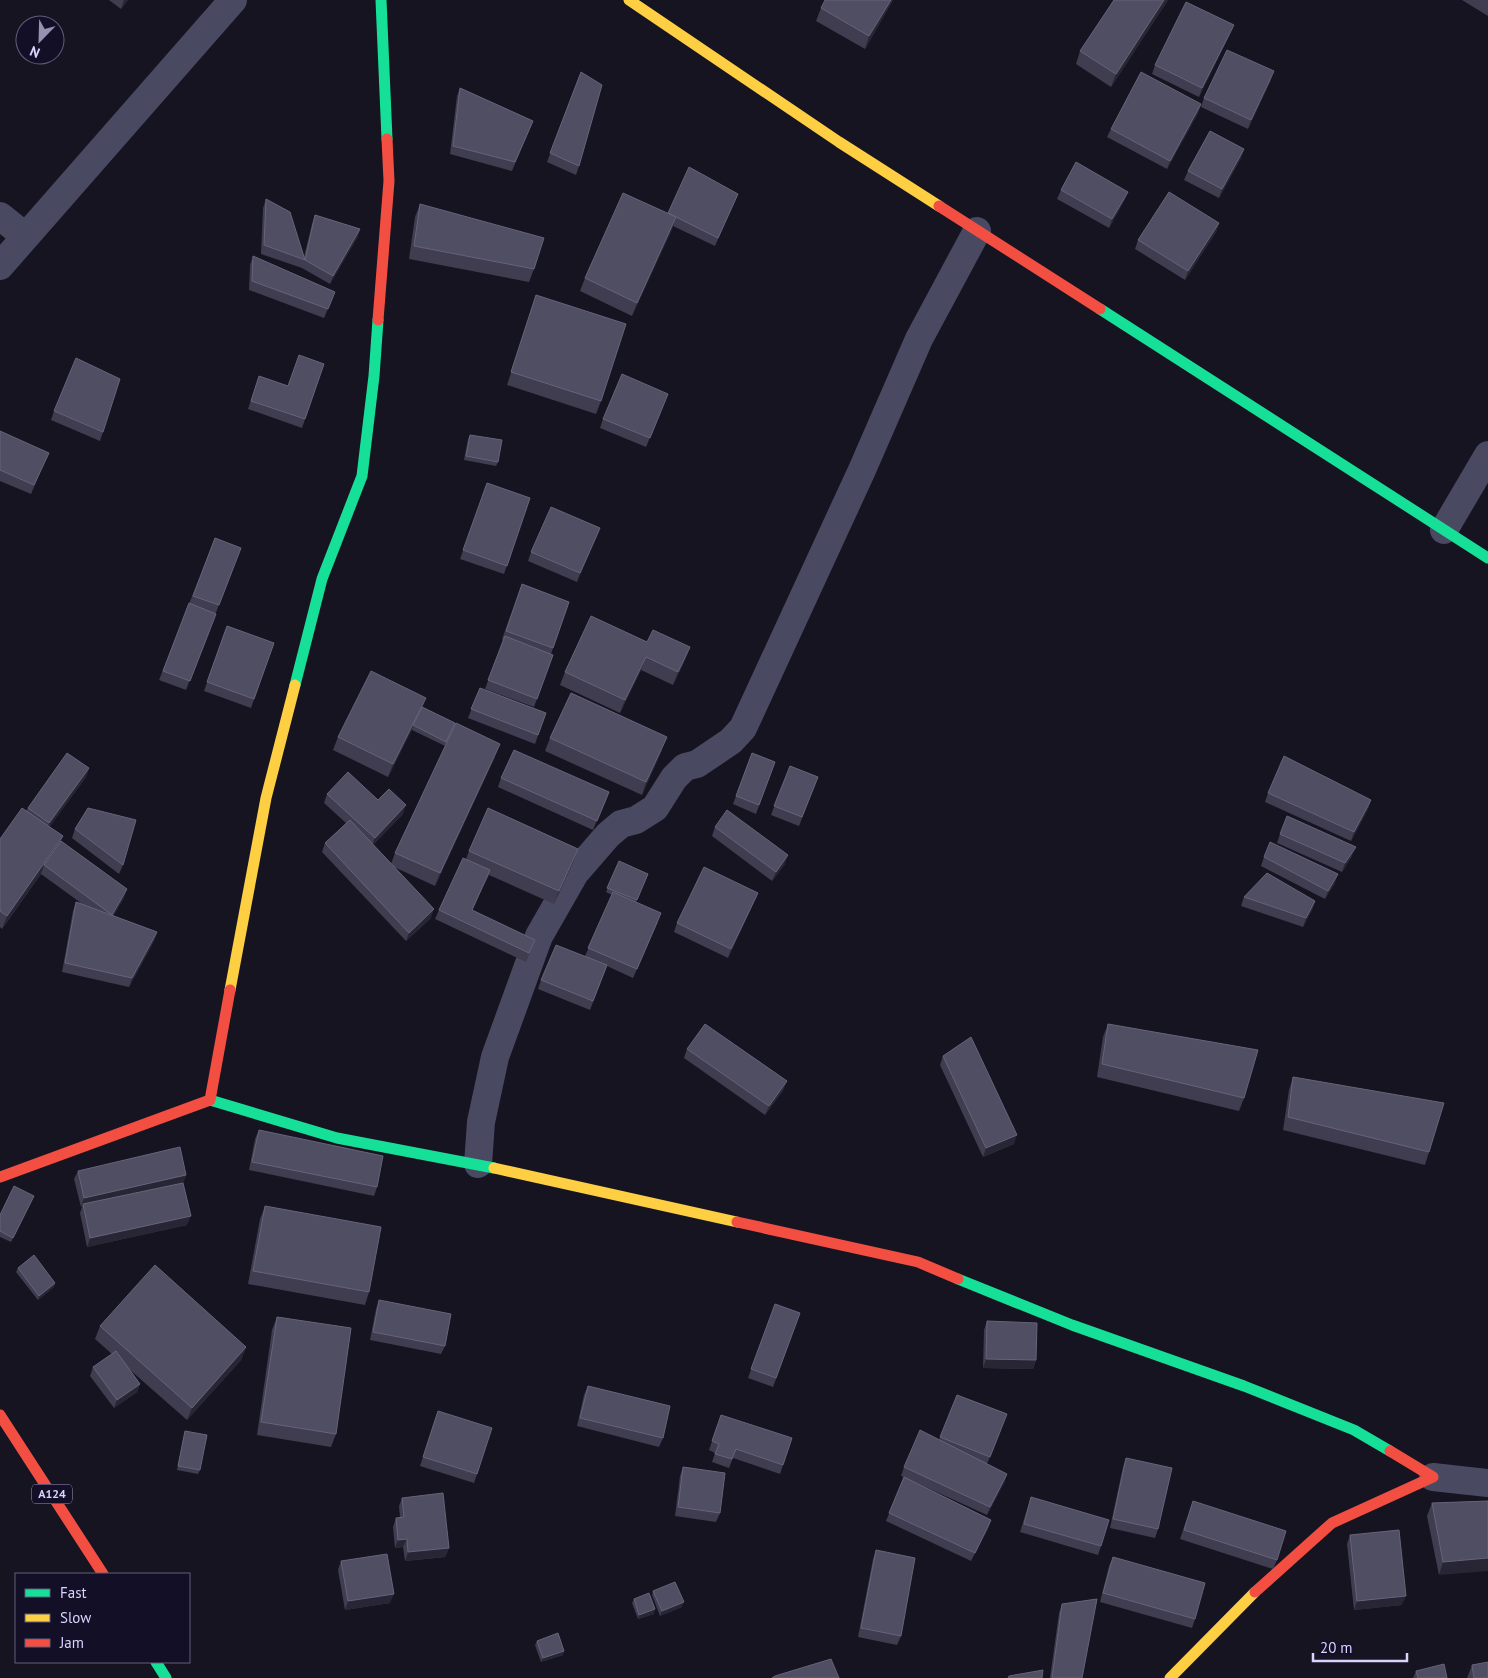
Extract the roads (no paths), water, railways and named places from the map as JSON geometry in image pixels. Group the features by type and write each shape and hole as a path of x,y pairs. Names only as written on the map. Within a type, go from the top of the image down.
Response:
{"main road":[{"path":"210,1100 266,798 322,579 362,476 374,376 389,181 381,0"},
{"path":"629,0 839,142 1488,558"},
{"path":"0,1177 6,1173 210,1100 337,1138 478,1164 918,1262 1072,1325 1244,1386 1354,1430 1432,1477"},
{"name":"A124","path":"0,1415 102,1573"},
{"path":"1170,1678 1263,1584 1332,1523 1432,1477"},
{"path":"157,1663 166,1678"}],"street":[{"path":"0,266 233,0"},
{"path":"0,216 26,236"},
{"path":"478,1164 481,1122 495,1057 539,936 575,873 608,835 621,824 636,820 656,808 674,778 685,767 697,764 731,741 744,728 858,479 919,339 977,231"},
{"path":"1444,530 1488,455"},
{"path":"1432,1477 1488,1483"}]}
